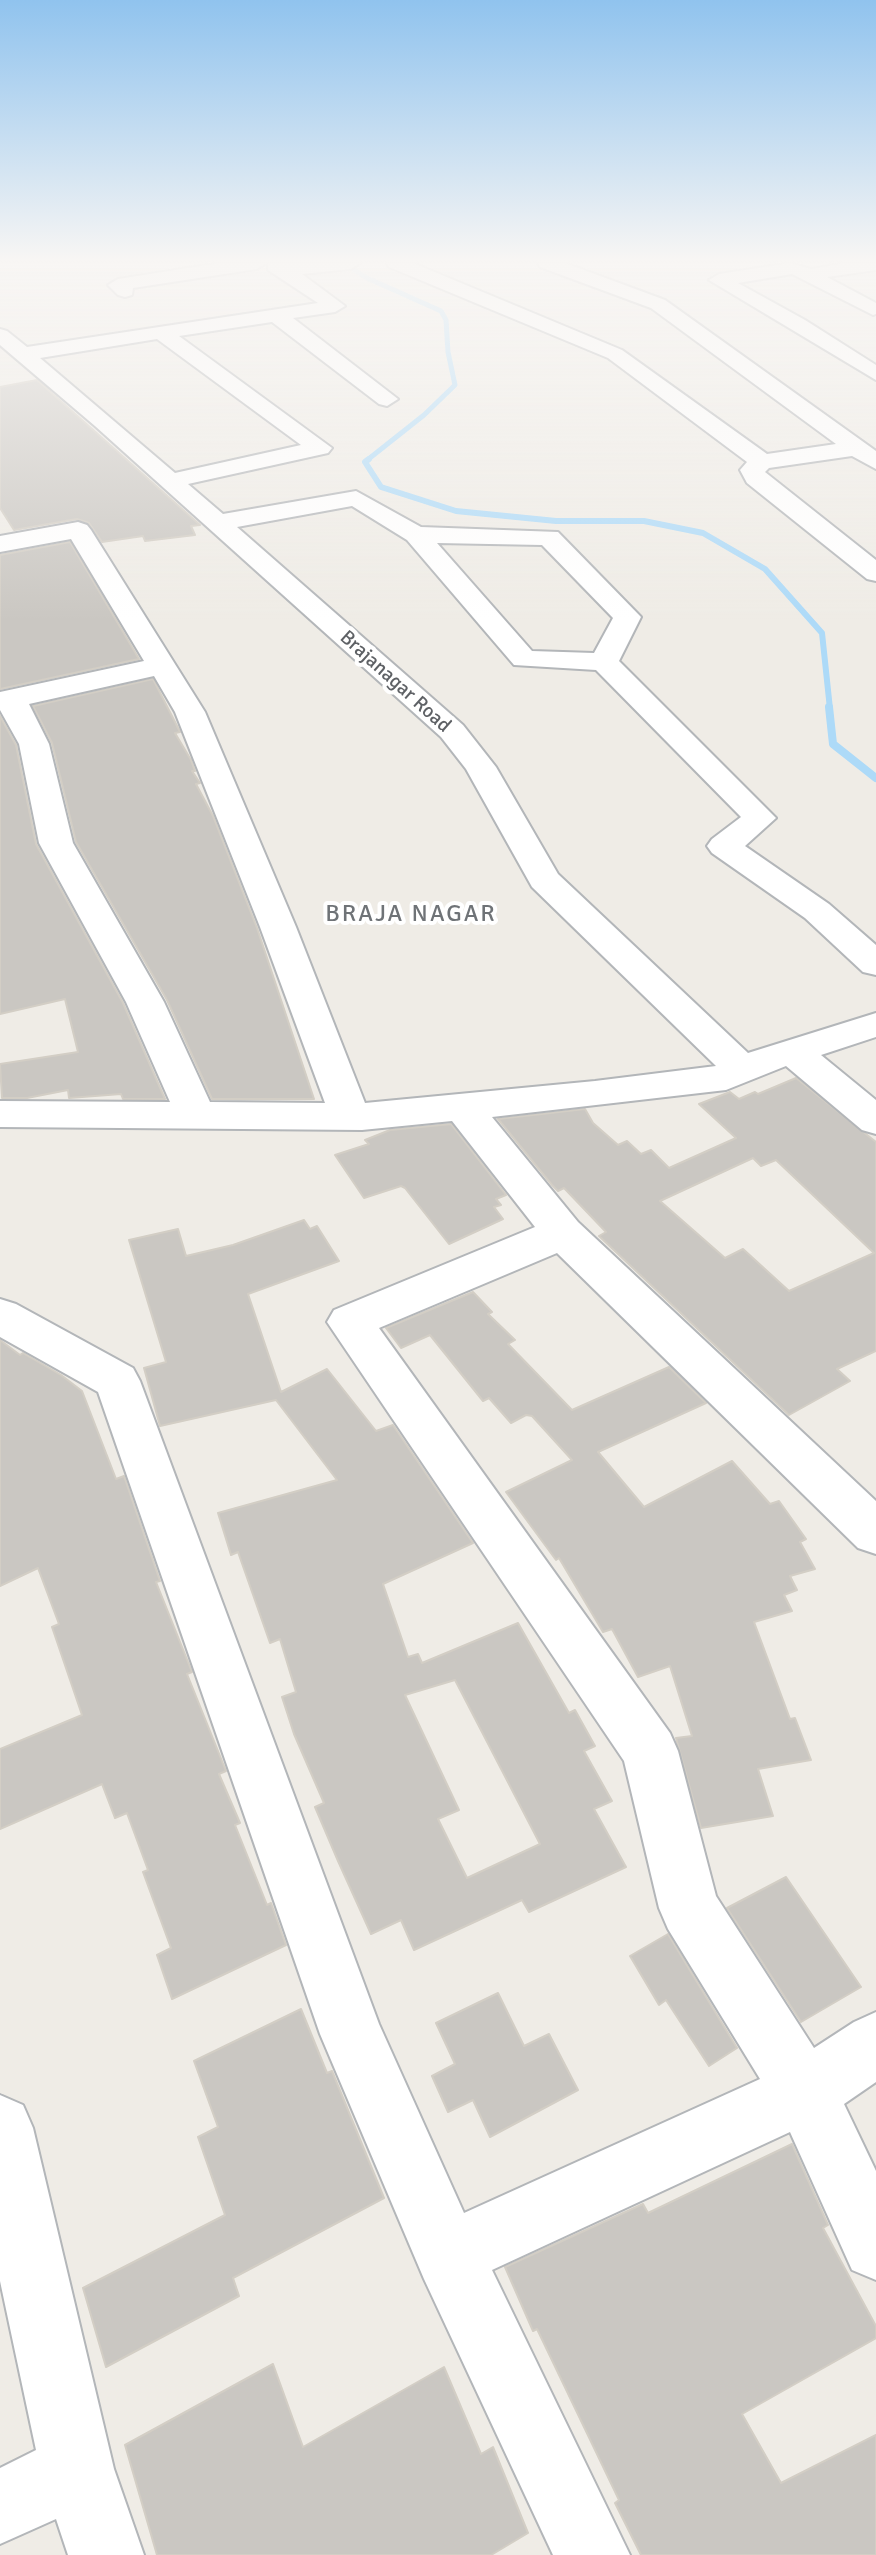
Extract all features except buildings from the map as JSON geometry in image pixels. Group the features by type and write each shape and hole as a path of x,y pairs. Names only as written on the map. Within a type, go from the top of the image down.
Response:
{"street":[{"name":"Brajanagar Road","path":"50,382 170,481 452,731 480,767 544,880 743,1070"},
{"path":"170,481 320,448 238,382"},
{"path":"365,382 387,399"},
{"path":"653,382 762,462"},
{"path":"766,382 866,455"},
{"path":"866,455 762,462 752,470 755,478 871,565"},
{"path":"217,523 356,498 416,535 524,659 604,662 760,818 724,846 817,911 876,964"},
{"path":"3,538 78,530 190,712 278,927 350,1117"},
{"path":"416,535 549,537 627,617 604,662"},
{"path":"161,666 6,700 34,744 56,843 145,1002 195,1114"},
{"path":"0,1114 350,1117 462,1107 726,1077 792,1051 876,1025"},
{"path":"792,1051 876,1121"},
{"path":"462,1107 563,1233 876,1533"},
{"path":"563,1233 350,1322 650,1751 689,1908 805,2092 876,2246"},
{"path":"0,1316 117,1381 351,2034 448,2255 592,2555"},
{"path":"448,2255 805,2092 876,2044"},
{"path":"0,2128 77,2469 106,2555"},
{"path":"0,2507 77,2469"}],"waterway":[{"path":"366,461 424,415 454,382"},
{"path":"369,459 365,462 381,487 456,511 556,521 644,521 703,533 765,569 822,633 830,709"},
{"path":"829,707 833,744 876,778"}],"district":[{"name":"BRAJA NAGAR","path":"411,915"}]}
